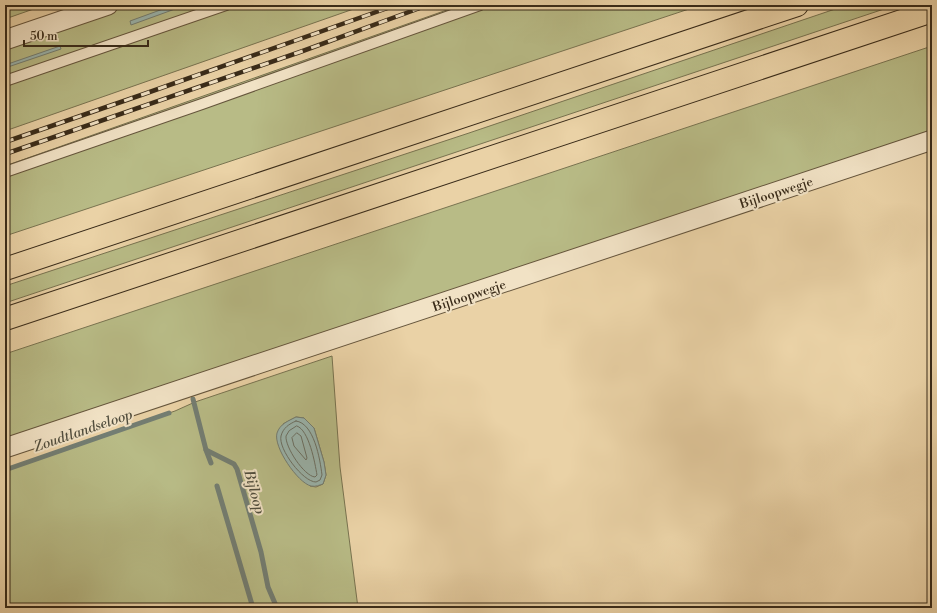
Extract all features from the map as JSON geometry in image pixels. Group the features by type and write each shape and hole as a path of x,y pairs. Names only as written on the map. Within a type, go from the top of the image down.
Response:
{"highway":[{"path":"5,269 797,5"},
{"path":"5,319 932,11"}],"street":[{"path":"5,40 108,5"},
{"name":"Bijloopwegje","path":"5,448 932,140"}],"lane":[{"path":"5,81 226,5"},
{"path":"5,172 209,102 480,5"}],"green space":[{"path":"5,5 45,5 5,19"},
{"path":"123,5 216,5 5,77 5,49 114,11"},
{"path":"236,5 365,5 5,131 5,85"},
{"path":"461,5 469,5 5,168 5,166"},
{"path":"489,5 701,5 5,236 5,176 356,54"},
{"path":"847,5 896,5 5,303 5,286 469,133"},
{"path":"932,46 932,133 5,442 5,354"},
{"path":"332,356 340,467 358,608 5,608 5,471 65,448 175,411 195,402","holes":["296,417 304,418 314,428 324,462 326,475 323,484 316,487 310,486 283,424"]}],"water":[{"path":"174,5 186,5 131,25 130,21"},
{"path":"60,46 61,49 5,68 5,65"},
{"path":"296,417 304,418 314,428 324,462 326,475 323,484 311,486 300,478 293,472 279,447 277,439 278,430 285,423"}],"waterway":[{"name":"Bijloop","path":"193,399 206,450 234,464 237,469 261,552 268,587 277,608"},
{"name":"Zoudtlandseloop","path":"5,470 169,413"},
{"path":"206,450 211,463"},
{"path":"217,486 253,608"}],"railway":[{"path":"5,142 396,5"},
{"path":"5,154 300,52 428,5"}]}
